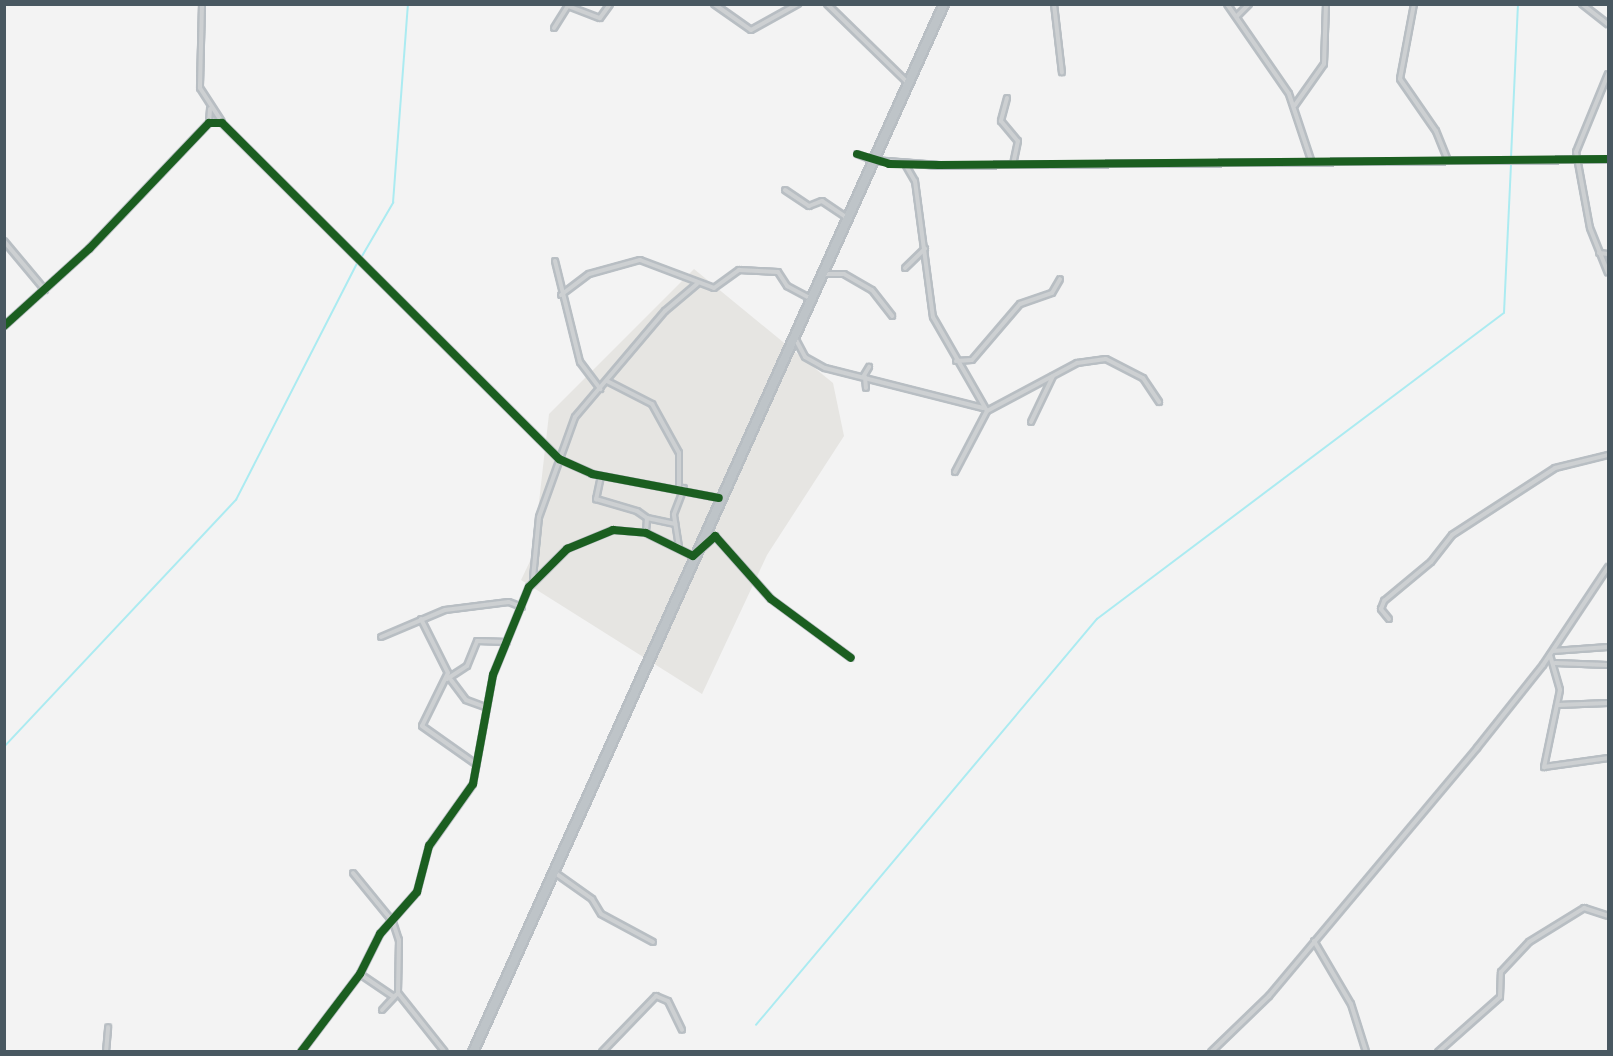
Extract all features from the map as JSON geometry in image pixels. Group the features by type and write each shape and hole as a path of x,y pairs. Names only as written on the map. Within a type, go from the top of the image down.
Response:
{"highway":[{"path":"473,1052 719,498 944,4"}],"street":[{"path":"202,4 199,80 210,109 559,459 601,476 681,487 719,498"},
{"path":"554,28 568,6 600,18 610,4"},
{"path":"714,4 751,30 798,4"},
{"path":"827,4 908,83"},
{"path":"1054,4 1062,73"},
{"path":"1227,4 1295,105 1311,160"},
{"path":"1237,16 1249,4"},
{"path":"1295,105 1324,63 1326,4"},
{"path":"1414,4 1400,79 1436,131 1448,161"},
{"path":"1582,4 1608,24"},
{"path":"1608,74 1576,159 1599,253 1608,273"},
{"path":"1007,98 1002,127 1018,141 1013,164"},
{"path":"4,326 45,290 209,123 210,109"},
{"path":"209,123 222,123"},
{"path":"857,154 873,160 905,164 1608,159"},
{"path":"905,164 915,181 926,248 933,317 956,361 986,410"},
{"path":"785,190 809,206 822,201 846,217"},
{"path":"4,241 45,290"},
{"path":"905,268 926,248"},
{"path":"1599,253 1608,254"},
{"path":"561,295 590,274 640,260 697,284 714,288 748,268 782,273 787,286 810,298"},
{"path":"555,261 561,295 582,368 600,389"},
{"path":"820,275 844,274 872,290 892,316"},
{"path":"956,361 972,360 1020,304 1052,293 1059,279"},
{"path":"301,1052 360,974 380,934 393,922 417,892 429,846 461,807 477,765 485,707 507,642 533,579 536,531 575,417 665,311 697,284"},
{"path":"793,334 805,357 864,377 986,410"},
{"path":"955,472 986,410 1077,363 1106,359 1143,378 1159,402"},
{"path":"866,388 864,377 869,367"},
{"path":"1031,422 1054,375"},
{"path":"607,381 652,404 679,453 681,487 675,524 679,548"},
{"path":"1389,619 1382,609 1384,601 1431,562 1452,535 1555,468 1608,455"},
{"path":"601,476 598,501 634,509 647,518 675,524"},
{"path":"646,533 647,518"},
{"path":"533,579 567,549 600,532 646,533 693,556 715,536 771,599 850,658"},
{"path":"1211,1052 1269,996 1551,653 1608,567"},
{"path":"381,636 445,610 509,602 522,607"},
{"path":"421,619 449,679 466,700 485,707"},
{"path":"477,765 422,726 449,679 467,666 477,641 507,642"},
{"path":"1551,653 1608,647"},
{"path":"1551,653 1558,705 1544,767 1608,758"},
{"path":"1554,663 1607,665"},
{"path":"1558,705 1608,703"},
{"path":"553,871 592,899 601,914 653,942"},
{"path":"353,873 393,922 399,940 399,993 445,1052"},
{"path":"1438,1052 1500,997 1501,972 1529,942 1584,908 1608,916"},
{"path":"1314,941 1352,1004 1366,1052"},
{"path":"360,974 394,997"},
{"path":"382,1010 399,993"},
{"path":"602,1052 656,996 668,1001 682,1030"},
{"path":"106,1052 108,1027"}],"shaded area":[{"path":"694,269 833,383 844,436 767,555 702,694 521,580 533,555 549,414"}],"waterway":[{"path":"361,258 393,203 408,4"},
{"path":"1511,158 1518,4"},
{"path":"756,1025 1097,619 1504,313 1511,162"},
{"path":"4,747 236,500 357,264"}],"cycle path":[{"path":"4,326 89,249 209,123 222,123 559,459 592,474 719,498"},
{"path":"857,154 889,164 939,165 1608,159"},
{"path":"301,1052 360,974 380,934 417,892 429,846 473,784 493,675 529,587 567,549 613,530 646,533 693,556 715,536 771,599 851,658"}]}
